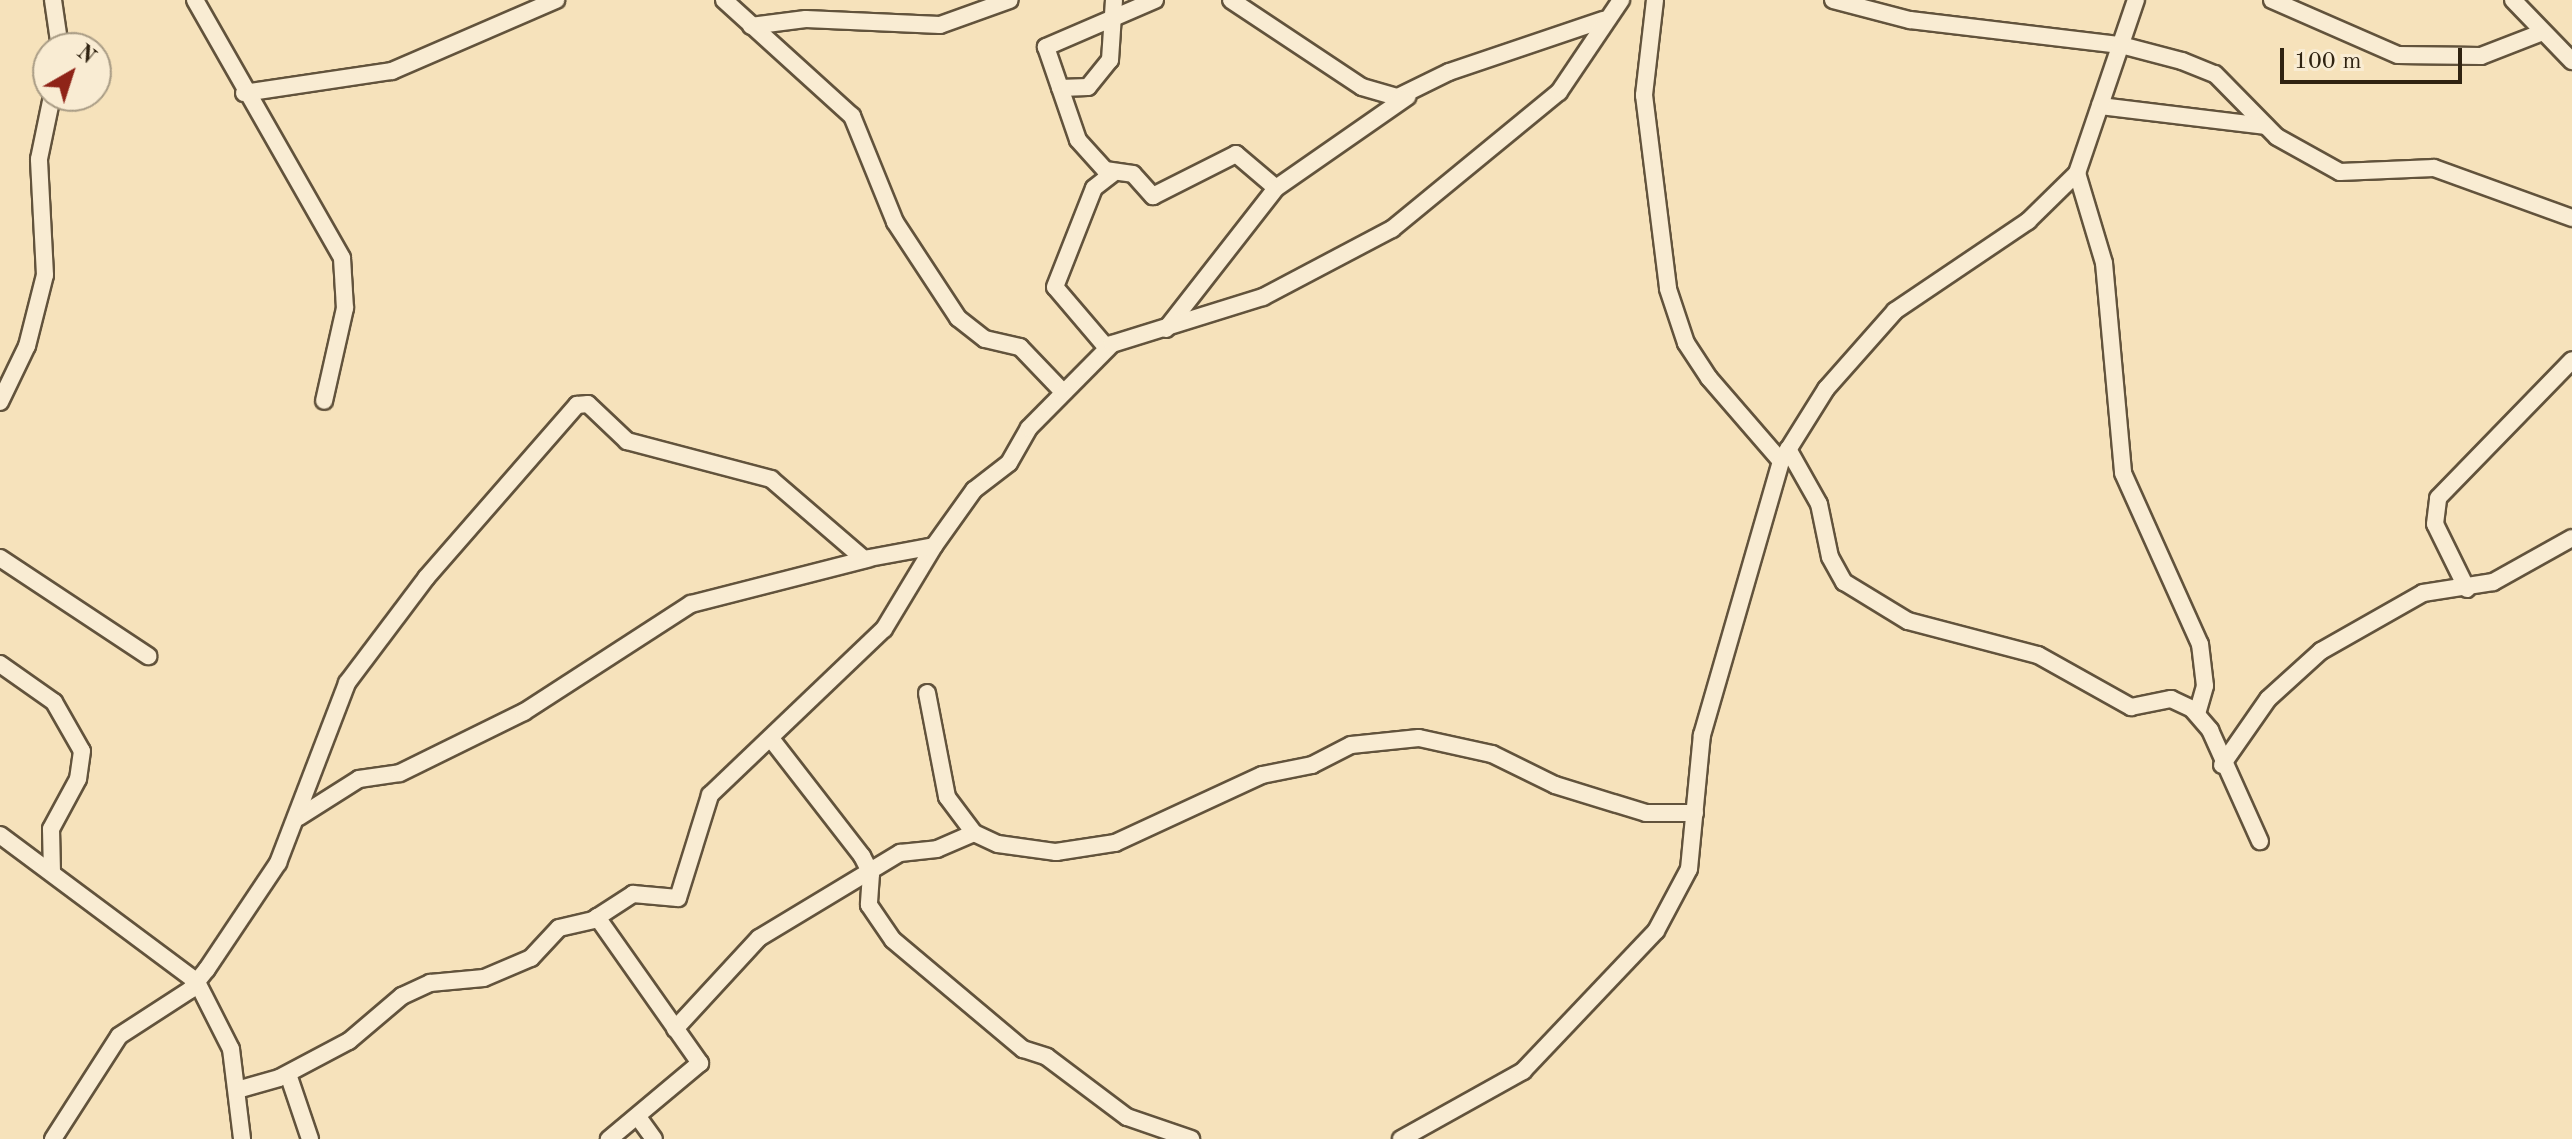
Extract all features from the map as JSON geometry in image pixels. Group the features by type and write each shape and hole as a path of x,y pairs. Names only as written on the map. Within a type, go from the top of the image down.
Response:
{"street":[{"path":"53,0 58,32"},
{"path":"195,0 244,93 345,268 345,308 324,401"},
{"path":"244,93 392,71 556,0"},
{"path":"724,0 852,116 895,222 958,318 985,339 1020,347 1063,392"},
{"path":"751,26 806,19 940,25 1010,0"},
{"path":"1060,88 1088,87 1100,74 1113,52 1108,23 1114,0"},
{"path":"1112,174 1078,140 1049,43 1108,23 1155,0"},
{"path":"1231,0 1378,94 1407,97"},
{"path":"237,1090 288,1074 349,1041 402,996 430,983 484,978 531,958 559,928 597,917 641,891 678,898 710,795 772,740 884,629 934,546 1063,392 1107,348 1283,288 1392,229 1559,92 1603,20 1621,0"},
{"path":"1655,0 1644,95 1668,289 1686,343 1709,378 1784,455 1819,504 1834,566 1868,599 1948,635 2038,655 2131,707 2171,699 2197,714 2260,841"},
{"path":"1833,0 1910,20 2121,45 2215,74 2265,126 2340,172 2434,168 2572,218"},
{"path":"1409,1137 1547,1051 1656,931 1689,869 1702,735 1784,455 1826,389 1895,311 1924,285 2028,221 2077,173 2136,0"},
{"path":"2272,0 2398,55 2481,56 2543,32"},
{"path":"2513,0 2543,32 2568,52"},
{"path":"1166,329 1276,188 1407,97 1449,72 1603,20"},
{"path":"1378,94 1387,112"},
{"path":"2100,106 2265,126"},
{"path":"0,402 27,346 45,275 39,159 49,112"},
{"path":"1107,348 1055,287 1094,188 1112,174 1133,174 1157,196 1236,154 1276,188"},
{"path":"2077,173 2104,263 2123,473 2200,644 2205,686 2197,714"},
{"path":"2467,589 2435,524 2438,498 2572,360"},
{"path":"53,1139 119,1036 197,982 278,863 299,817 339,702 380,634 577,405 588,404 627,441 771,479 868,559"},
{"path":"2222,765 2268,699 2321,651 2423,593 2467,589 2572,538"},
{"path":"299,817 359,779 400,773 524,712 691,604 868,559 934,546"},
{"path":"0,558 148,656"},
{"path":"0,664 54,702 82,751 78,779 51,829 52,873"},
{"path":"927,693 942,784 974,833 1023,848 1092,848 1185,816 1262,775 1312,765 1351,745 1419,738 1492,754 1555,785 1646,813 1695,813"},
{"path":"772,740 871,874 869,905 882,929 1016,1044 1047,1057 1127,1117 1191,1139"},
{"path":"675,1029 759,938 871,874 900,853 937,849 974,833"},
{"path":"0,835 52,873 105,920 197,982 231,1049 242,1139"},
{"path":"597,917 700,1063 609,1139"},
{"path":"288,1074 310,1139"},
{"path":"638,1117 654,1139"}]}
